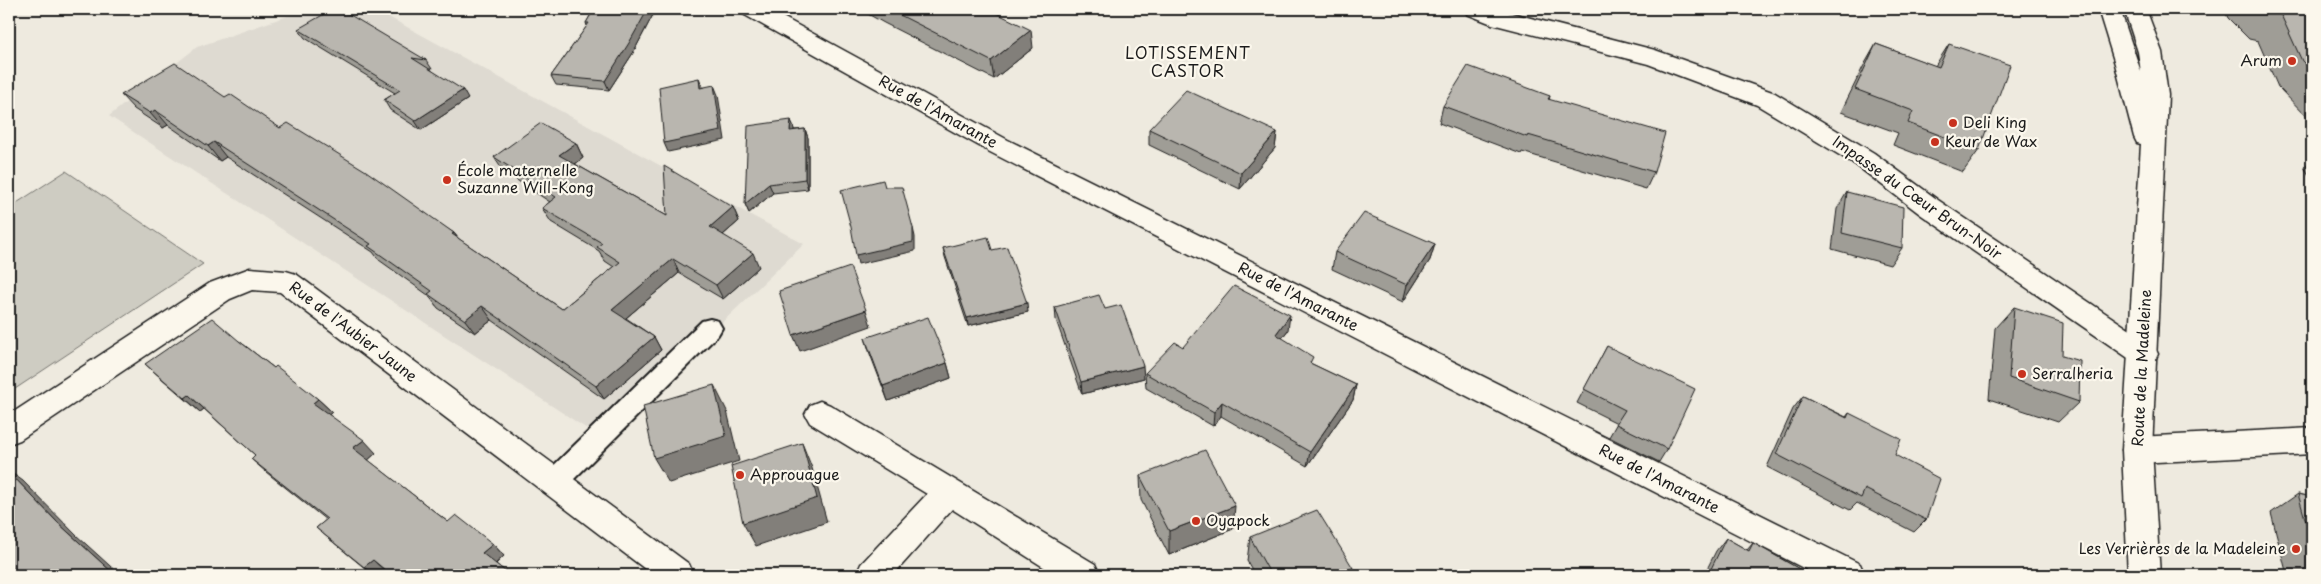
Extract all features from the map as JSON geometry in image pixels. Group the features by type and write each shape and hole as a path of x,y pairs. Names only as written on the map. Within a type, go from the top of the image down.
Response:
{"street":[{"name":"Rue de l'Amarante","path":"751,9 999,146 1849,575"},
{"name":"Impasse du Cœur Brun-Noir","path":"1475,9 1500,19 1655,58 1766,100 1866,159 1945,218 2144,354"},
{"name":"Route de la Madeleine","path":"2109,9 2127,64 2152,161"},
{"name":"Route de la Madeleine","path":"2135,9 2150,52 2156,95 2144,354 2137,450 2144,575"},
{"name":"Rue de l'Aubier Jaune","path":"9,431 220,291 250,279 286,282 678,575"},
{"path":"820,414 1084,575"},
{"path":"2137,450 2312,441"},
{"path":"872,575 948,491"}],"lane":[{"path":"554,482 710,328"}],"shaded area":[{"name":"École maternelle Suzanne Will-Kong","path":"308,9 374,9 804,244 601,438 109,116 197,47"},
{"path":"66,171 203,264 9,393 9,208"}],"building":[{"path":"333,9 340,9 426,60 412,58 463,90 415,121 384,100 400,90 298,29"},
{"path":"594,9 648,9 605,81 551,76 589,23 586,23"},
{"path":"888,9 988,9 1031,30 991,61"},
{"path":"2267,9 2312,9 2312,71 2302,61 2281,15 2272,13"},
{"path":"1876,44 1939,67 1949,44 2010,65 1979,150 1908,123 1913,111 1855,89"},
{"path":"175,63 225,97 230,94 280,128 288,123 366,171 454,233 452,234 562,309 620,262 597,247 602,243 542,208 556,197 494,157 541,123 576,143 559,155 667,216 664,166 733,207 710,227 753,253 716,285 673,259 612,310 654,337 596,386 482,306 465,320 428,294 432,291 368,246 371,244 214,142 208,146 155,110 150,113 121,95"},
{"path":"1468,66 1550,96 1548,99 1665,133 1654,172 1528,135 1527,137 1443,106"},
{"path":"699,78 700,88 714,85 721,131 664,143 659,87"},
{"path":"1186,90 1277,132 1241,173 1149,129"},
{"path":"791,120 790,131 805,129 805,179 769,184 745,204 748,126"},
{"path":"883,180 885,187 902,187 913,228 913,242 856,255 841,190"},
{"path":"1847,192 1903,207 1902,248 1842,233"},
{"path":"1364,213 1435,244 1407,285 1335,252"},
{"path":"988,237 992,250 1007,247 1027,303 967,318 943,248"},
{"path":"850,267 866,310 793,335 779,291"},
{"path":"1234,286 1290,315 1276,334 1313,357 1310,363 1356,385 1310,452 1222,402 1214,412 1145,373 1175,342 1183,347"},
{"path":"1099,295 1105,309 1121,305 1143,366 1081,382 1055,307"},
{"path":"2014,307 2063,323 2062,356 2080,361 2079,402 2009,378"},
{"path":"928,317 947,363 883,386 865,338"},
{"path":"212,318 274,368 276,366 318,399 313,403 364,440 353,448 448,522 456,515 493,544 482,553 510,575 391,575 373,560 364,567 316,528 327,519 251,459 255,455 189,395 185,398 145,364"},
{"path":"1607,346 1695,389 1667,449 1616,424 1625,410 1584,389"},
{"path":"714,385 726,436 654,458 643,406"},
{"path":"1803,396 1847,418 1849,413 1901,439 1895,455 1940,479 1926,520 1865,489 1861,498 1776,454"},
{"path":"802,443 817,498 743,523 731,466"},
{"path":"1205,450 1235,506 1169,531 1140,476"},
{"path":"9,472 57,522 115,575 9,575"},
{"path":"2298,494 2312,497 2312,543"},
{"path":"1317,510 1353,568 1335,575 1271,575 1250,537"},
{"path":"1726,538 1749,551 1753,543 1810,575 1708,575"},
{"path":"131,568 138,575 121,575"}],"place":[{"name":"Arum","path":"2292,61"},
{"name":"Deli King","path":"1953,123"},
{"name":"Keur de Wax","path":"1935,142"},
{"name":"École maternelle Suzanne Will-Kong","path":"447,180"},
{"name":"Serralheria","path":"2022,374"},
{"name":"Approuague","path":"740,475"},
{"name":"Oyapock","path":"1196,521"},
{"name":"Les Verrières de la Madeleine","path":"2296,549"}],"district":[{"name":"LOTISSEMENT CASTOR","path":"1188,62"}]}
